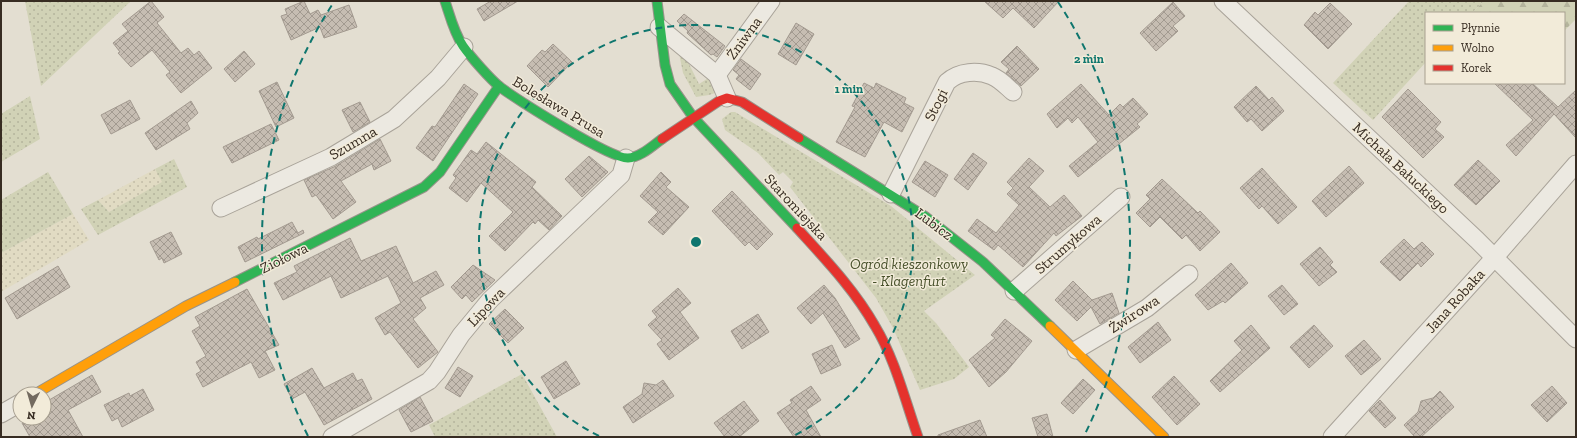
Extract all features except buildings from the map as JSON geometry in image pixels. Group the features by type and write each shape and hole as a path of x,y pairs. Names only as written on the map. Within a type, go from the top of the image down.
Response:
{"street":[{"name":"Bolesława Prusa","path":"445,1 458,36 464,47 499,86 529,106 601,149 626,158"},
{"name":"Staromiejska","path":"656,1 665,65 670,84 693,117 831,265 857,297 876,327 888,352 918,437"},
{"name":"Żniwna","path":"717,75 772,1"},
{"name":"Michała Bałuckiego","path":"1223,1 1495,257 1576,338"},
{"path":"626,158 637,156 693,117 719,101 728,98 717,75 659,27"},
{"name":"Szumna","path":"221,208 330,157 394,119 438,78 464,47"},
{"name":"Stogi","path":"891,194 947,82 953,76 979,72 994,77 1013,92"},
{"name":"Ziołowa","path":"50,386 186,306 424,187 440,172 499,86"},
{"name":"Lubicz","path":"728,98 742,102 926,217 982,262 1014,291 1164,437"},
{"name":"Lipowa","path":"332,437 429,381 437,372 474,318 490,300 612,186 621,175 626,158"},
{"name":"Jana Robaka","path":"1332,437 1495,257 1576,164"},
{"name":"Strumykowa","path":"1014,291 1121,197"},
{"name":"Żwirowa","path":"1076,350 1147,308 1189,274"},
{"path":"1,414 12,408"}],"shaded area":[{"path":"155,169 163,182 109,212 98,200"},
{"path":"73,214 89,240 1,292 1,253"}],"green space":[{"path":"25,1 131,1 41,86"},
{"path":"1409,1 1484,1 1473,12 1425,12 1425,63 1373,120 1333,83"},
{"path":"1484,1 1576,1 1576,19 1565,30 1565,12 1473,12"},
{"path":"679,53 686,58 699,84 710,77 716,85 715,93 696,97 683,73"},
{"path":"30,96 40,139 1,162 1,114"},
{"name":"Ogród kieszonkowy - Klagenfurt","path":"731,112 735,112 891,206 975,275 924,311 936,323 969,367 954,379 920,390 893,328 876,298 790,187 793,182 783,172 779,175 758,153 725,130 722,119"},
{"path":"174,159 187,187 98,235 81,209 98,200 109,212 162,182 155,169"},
{"path":"48,172 73,214 1,253 1,200"},
{"path":"522,374 557,437 435,437 429,425"}],"traffic: fast":[{"path":"445,1 455,30 466,50 500,87 525,104 564,128 618,156 628,158 637,156 662,139"},
{"path":"657,1 665,65 670,84 693,117 797,228"},
{"path":"235,282 424,187 440,172 499,86"},
{"path":"799,138 926,217 983,262 1050,326"}],"traffic: slow":[{"path":"49,386 186,306 235,282"},
{"path":"1050,326 1164,437"}],"traffic: jam":[{"path":"662,139 719,101 727,98 742,102 799,138"},
{"path":"797,228 828,263 867,312 882,339 894,366 918,437"}]}
